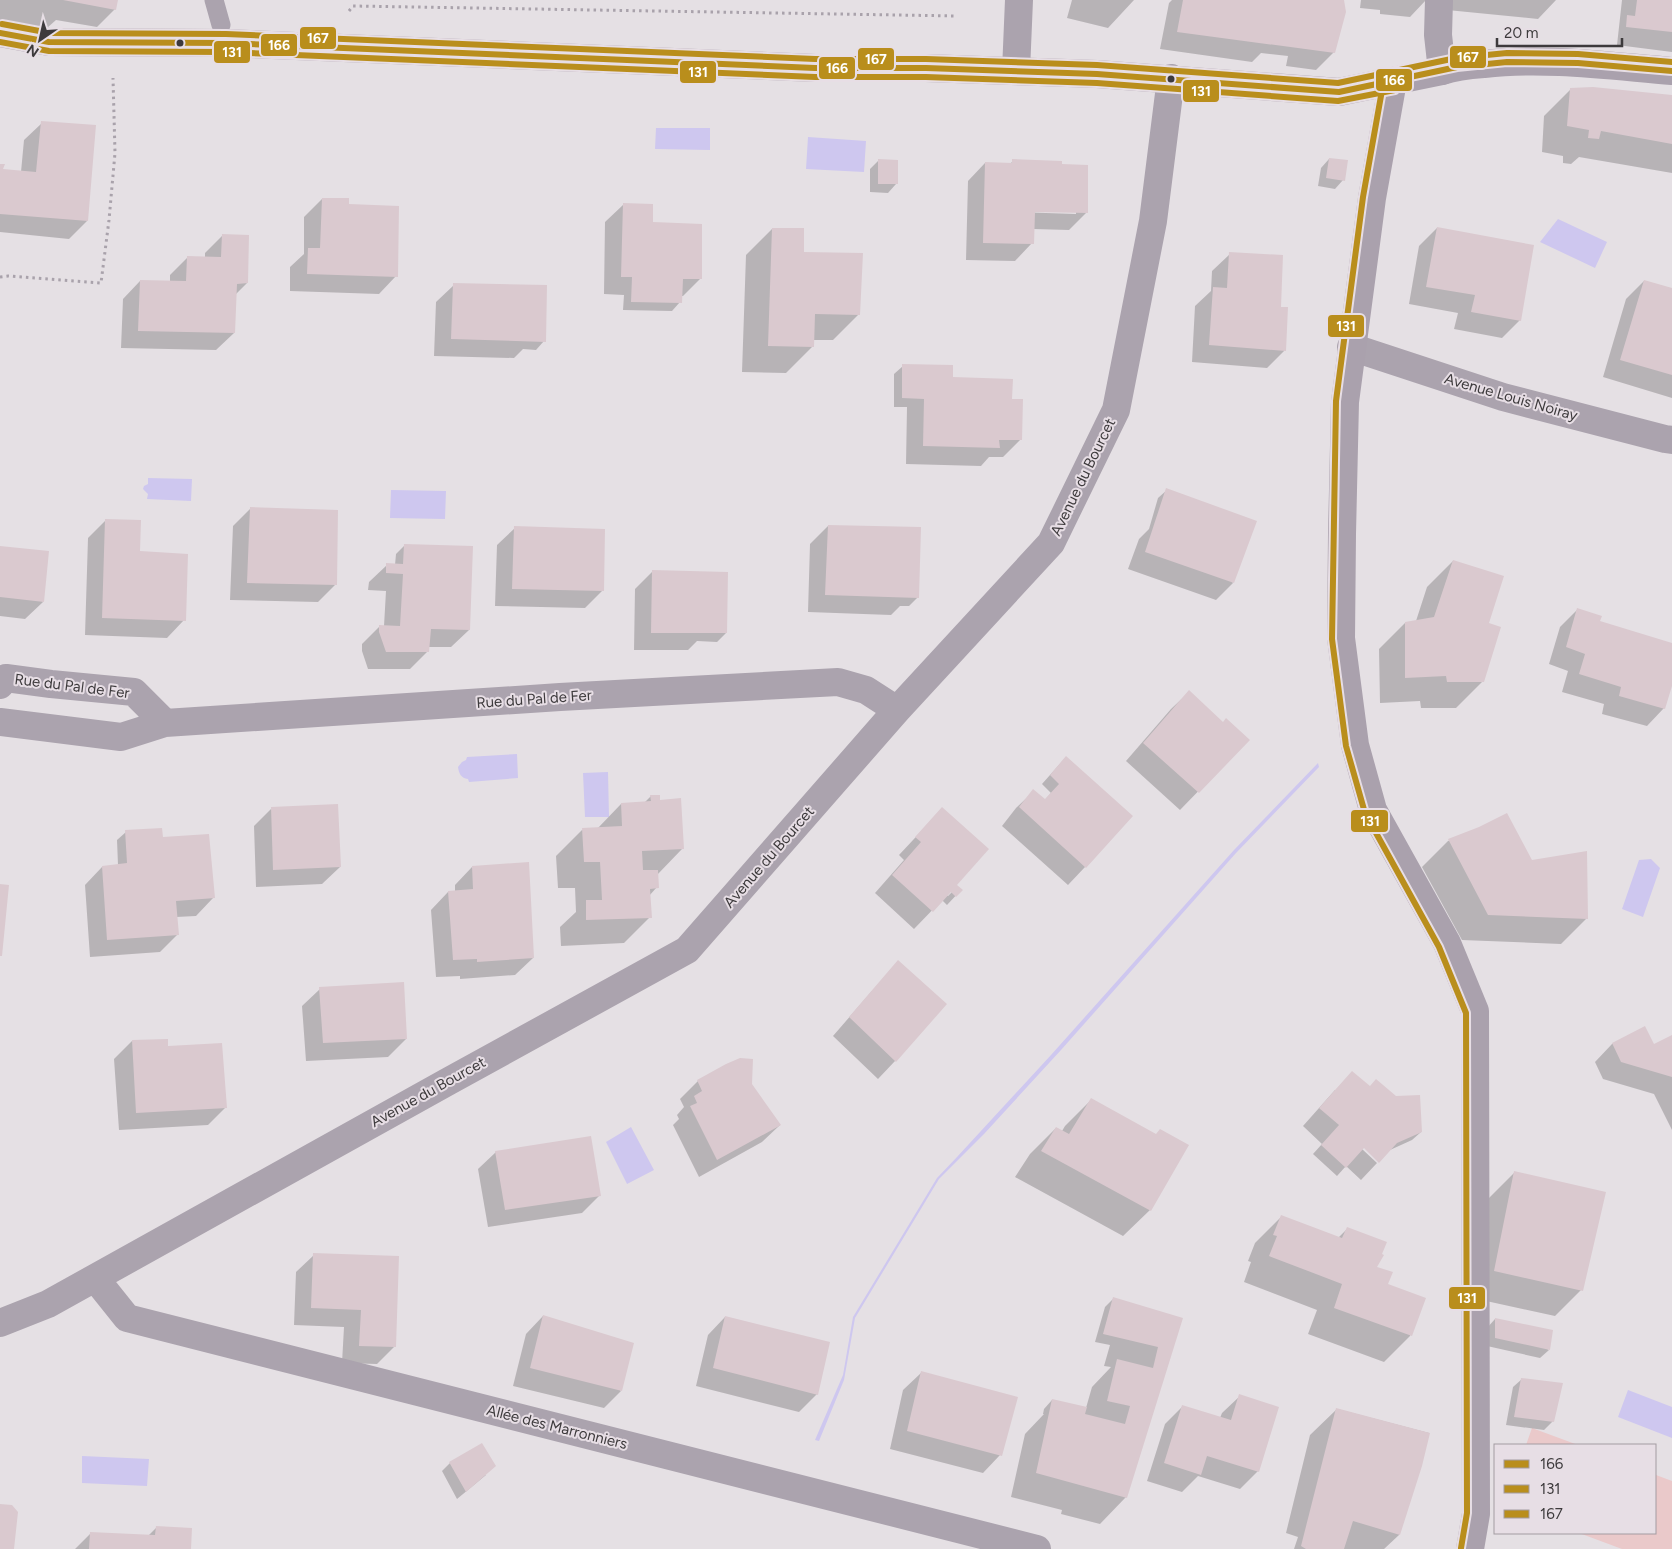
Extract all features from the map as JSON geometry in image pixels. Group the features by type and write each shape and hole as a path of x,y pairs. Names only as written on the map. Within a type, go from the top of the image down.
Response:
{"street":[{"path":"1016,72 1020,0"},
{"path":"1439,0 1438,35 1442,71"},
{"path":"0,33 49,42 226,43 815,68 926,68 1097,74 1339,92 1442,71 1454,66 1532,60 1672,71"},
{"name":"Avenue du Bourcet","path":"0,1323 48,1304 686,950 897,710 1051,543 1116,410 1153,221 1171,78"},
{"path":"1392,81 1372,198 1345,402 1341,638 1355,745 1373,810 1448,943 1475,1011 1476,1514 1470,1549"},
{"name":"Avenue Louis Noiray","path":"1352,347 1503,397 1672,440"},
{"name":"Rue du Pal de Fer","path":"0,685 6,678 134,692 165,723"},
{"name":"Rue du Pal de Fer","path":"0,722 121,738 165,723 560,697 838,682 866,690 897,710"},
{"name":"Allée des Marronniers","path":"95,1278 127,1318 1037,1549"}],"lane":[{"path":"214,0 221,25"}],"path":[{"path":"347,14 353,6 957,16"},
{"path":"0,277 101,283 115,153 113,72"}],"shaded area":[{"path":"656,128 710,128 710,150 655,149"},
{"path":"808,137 866,141 864,172 806,169"},
{"path":"1558,219 1607,242 1595,268 1540,242"},
{"path":"148,478 192,479 191,501 147,499 148,494 143,489 148,484"},
{"path":"391,490 446,491 445,519 390,518"},
{"path":"517,754 518,778 469,782 459,772 458,767 467,757"},
{"path":"1318,763 1319,767 1236,853 1061,1050 984,1134 939,1179 855,1318 844,1380 819,1441 815,1440 843,1375 853,1317 937,1178 1051,1055 1234,850"},
{"path":"608,772 609,817 585,817 583,773"},
{"path":"1651,859 1660,868 1643,917 1622,909 1639,860"},
{"path":"631,1127 654,1170 627,1184 606,1142"},
{"path":"1628,1390 1672,1407 1672,1438 1618,1417"},
{"path":"1532,1428 1575,1444 1526,1444"},
{"path":"82,1456 149,1459 147,1486 82,1483"},
{"path":"1657,1475 1672,1481 1672,1549 1622,1549 1582,1534 1657,1534"}],"building":[{"path":"63,0 118,0 116,10"},
{"path":"1183,0 1344,0 1346,12 1335,53 1177,32"},
{"path":"1637,0 1672,0 1672,32 1626,27 1627,15 1635,16"},
{"path":"1593,87 1672,95 1672,144 1601,131 1599,139 1588,138 1589,130 1567,126 1570,88"},
{"path":"41,121 96,125 88,221 0,214 0,164 5,164 3,169 36,172"},
{"path":"1329,158 1348,160 1345,181 1326,178"},
{"path":"878,159 898,160 898,184 878,184"},
{"path":"1012,159 1062,161 1062,164 1088,165 1088,213 1035,212 1034,244 983,243 985,162 1012,163"},
{"path":"322,198 349,198 349,204 399,206 398,277 307,274 308,248 320,248"},
{"path":"623,203 653,204 653,222 702,224 702,279 683,279 682,303 631,302 632,277 621,277"},
{"path":"1437,227 1534,245 1521,321 1471,312 1475,295 1426,287"},
{"path":"772,228 804,228 804,252 863,253 860,315 815,314 814,347 768,346"},
{"path":"222,234 249,235 248,283 237,284 235,333 138,331 140,280 186,281 187,256 221,257"},
{"path":"1229,252 1283,255 1281,307 1288,307 1286,351 1209,345 1213,287 1227,288"},
{"path":"1644,280 1672,288 1672,375 1620,360"},
{"path":"453,283 547,285 546,342 451,339"},
{"path":"902,364 953,365 953,377 1013,379 1012,399 1023,399 1022,440 999,440 1000,448 923,446 924,399 902,398"},
{"path":"1166,488 1257,521 1234,583 1145,552"},
{"path":"250,507 338,510 337,585 247,583"},
{"path":"105,519 141,520 140,551 188,554 186,621 102,618"},
{"path":"828,525 921,527 919,598 825,595"},
{"path":"514,526 605,529 604,591 512,589"},
{"path":"404,544 473,546 470,630 431,629 429,652 386,652 379,632 379,625 400,626 403,574 386,573 386,563 403,564"},
{"path":"0,546 49,551 44,602 0,597"},
{"path":"1453,560 1504,576 1489,623 1501,627 1484,682 1447,682 1446,676 1405,678 1405,622 1434,617"},
{"path":"652,570 728,572 727,633 651,633"},
{"path":"1577,608 1602,616 1600,621 1672,643 1672,686 1665,709 1619,696 1621,687 1579,674 1585,654 1566,647"},
{"path":"1189,690 1223,722 1226,718 1250,740 1199,793 1143,743"},
{"path":"1066,756 1133,816 1086,868 1019,807 1033,789 1045,799 1059,784 1050,775"},
{"path":"650,795 660,795 660,800 681,798 684,849 642,851 643,870 658,870 659,888 650,889 652,918 586,920 586,900 602,900 600,862 584,862 582,828 622,826 621,803 651,801"},
{"path":"338,804 341,867 273,870 271,807"},
{"path":"942,807 989,849 957,885 963,890 956,897 951,892 933,912 892,875 921,842 915,837"},
{"path":"1507,813 1532,860 1587,851 1588,919 1488,915 1448,839 1479,827"},
{"path":"162,828 163,837 209,834 215,898 176,901 179,935 107,940 102,866 127,863 125,830"},
{"path":"529,862 534,958 477,962 477,959 453,960 448,891 473,889 472,866"},
{"path":"0,884 9,885 2,956 0,956"},
{"path":"898,960 947,1004 896,1062 849,1017"},
{"path":"404,982 407,1039 323,1043 319,987"},
{"path":"1645,1026 1654,1044 1672,1035 1672,1077 1621,1062 1612,1043"},
{"path":"168,1039 168,1046 222,1043 227,1108 136,1113 132,1040"},
{"path":"740,1058 753,1059 752,1084 781,1125 717,1160 690,1106 697,1103 694,1096 702,1091 697,1080"},
{"path":"1352,1071 1370,1086 1376,1079 1396,1096 1420,1095 1422,1132 1397,1143 1379,1163 1364,1148 1346,1168 1321,1145 1339,1125 1319,1108"},
{"path":"1091,1098 1156,1134 1160,1129 1189,1145 1151,1211 1041,1151 1056,1127 1069,1134"},
{"path":"591,1136 601,1196 505,1210 495,1151"},
{"path":"1514,1171 1606,1192 1583,1291 1494,1271"},
{"path":"1281,1215 1342,1238 1347,1227 1387,1242 1382,1254 1384,1255 1377,1267 1393,1272 1388,1284 1426,1298 1412,1336 1334,1308 1342,1284 1269,1256 1277,1236 1273,1235"},
{"path":"313,1253 399,1256 396,1347 359,1346 361,1310 311,1308"},
{"path":"1113,1297 1183,1318 1127,1498 1036,1473 1052,1399 1087,1407 1085,1414 1125,1424 1130,1406 1107,1401 1117,1359 1153,1368 1158,1347 1103,1334"},
{"path":"543,1315 634,1343 622,1391 530,1368"},
{"path":"725,1316 830,1342 818,1395 713,1368"},
{"path":"1495,1318 1553,1330 1550,1350 1495,1338"},
{"path":"921,1371 1018,1397 1002,1456 907,1431"},
{"path":"1521,1378 1563,1383 1554,1422 1514,1417"},
{"path":"1239,1394 1279,1407 1259,1472 1207,1456 1201,1475 1164,1463 1182,1405 1231,1420"},
{"path":"1336,1408 1430,1433 1422,1466 1400,1535 1353,1521 1344,1549 1306,1549 1301,1546"},
{"path":"482,1443 496,1466 466,1492 449,1462"},
{"path":"0,1504 12,1505 18,1512 14,1549 0,1549"},
{"path":"156,1526 192,1528 191,1549 89,1549 90,1532 155,1535"}],"transit line":[{"name":"167","path":"2,24 50,33 226,34 815,59 926,59 1097,65 1338,83 1456,58 1507,53 1578,54 1672,62"},
{"name":"166","path":"0,33 49,42 226,43 815,68 926,68 1097,74 1339,92 1457,67 1507,62 1578,63 1672,71"},
{"name":"131","path":"0,42 49,51 226,52 815,77 926,77 1097,83 1338,101 1395,90"},
{"name":"131","path":"1384,79 1363,197 1336,401 1332,639 1346,746 1365,813 1439,947 1466,1013 1467,1513 1461,1548"}]}
